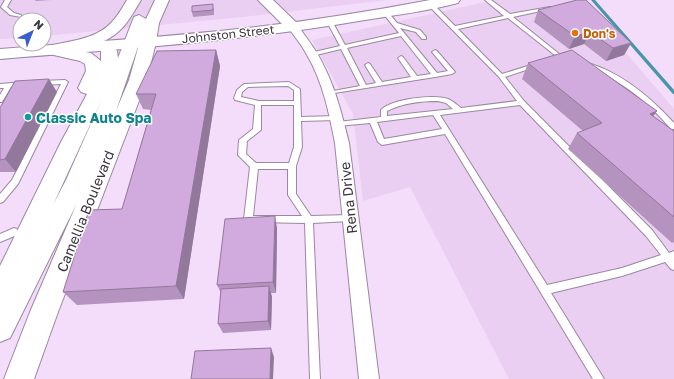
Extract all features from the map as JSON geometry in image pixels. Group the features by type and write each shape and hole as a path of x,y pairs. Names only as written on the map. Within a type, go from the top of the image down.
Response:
{"main road":[{"path":"52,50 80,44 104,35 114,29 134,0"},
{"path":"140,43 146,0"},
{"path":"140,43 162,0"},
{"path":"265,0 293,27"},
{"name":"Johnston Street","path":"52,50 140,43 330,22 390,18 430,4 453,0"},
{"name":"Camellia Boulevard","path":"0,328 78,181 104,118 140,43"},
{"name":"Camellia Boulevard","path":"19,379 44,312 138,80 140,43"},
{"path":"0,294 70,142 107,68 110,59 109,51 105,46"},
{"path":"0,260 7,235 95,70 94,62 85,57 52,50"},
{"name":"Johnston Street","path":"0,54 26,52"}],"street":[{"name":"Rena Drive","path":"293,27 312,54 330,93 338,121 342,143 369,379"}],"lane":[{"path":"8,0 4,7 12,14"},
{"path":"488,0 560,57 567,59"},
{"path":"430,4 501,76 522,103 649,233 670,256 674,266"},
{"path":"453,28 553,7"},
{"path":"330,93 452,72 434,62 401,34 390,18"},
{"path":"390,18 418,31 424,38"},
{"path":"330,22 364,87"},
{"path":"312,54 342,46 357,46 385,37 401,34"},
{"path":"385,37 389,43"},
{"path":"435,52 435,75"},
{"path":"546,62 560,57"},
{"path":"401,58 415,78"},
{"path":"582,63 606,71 624,81 654,104 674,127"},
{"path":"501,76 540,64"},
{"path":"368,65 380,84"},
{"path":"0,86 36,85 65,82 15,182 0,200"},
{"path":"297,103 247,102 238,98 239,91 246,85 289,84 297,89 298,147 292,166 292,194 309,220 315,379"},
{"path":"0,100 9,85"},
{"path":"384,119 384,110 390,105 433,99 445,100 460,110"},
{"path":"258,103 257,130 243,140 242,155 254,166 292,166"},
{"path":"297,119 373,121 522,103"},
{"path":"434,113 447,131 599,379"},
{"path":"373,121 382,142 447,131"},
{"path":"254,166 248,219 309,220 350,218"},
{"path":"544,290 622,272 670,256"}],"shaded area":[{"path":"0,0 387,0 243,17 52,35 52,12 12,12 12,38 0,39"},
{"path":"495,0 581,0 674,109 674,379 509,379 410,187 363,201 353,114 312,40"}],"building":[{"path":"577,0 586,0 631,43 613,48 590,32 575,36 538,10"},
{"path":"213,4 213,10 192,12 192,6"},
{"path":"216,50 176,286 63,292 89,210 122,209 156,94 136,94 157,51"},
{"path":"572,50 657,111 650,114 674,131 674,217 577,133 602,123 528,63"},
{"path":"49,79 5,159 0,160 0,108 15,81"},
{"path":"275,216 273,282 217,285 225,219"},
{"path":"269,286 268,321 218,324 221,289"},
{"path":"271,348 270,379 191,379 195,351"}],"waterway":[{"path":"593,0 674,93"}],"place":[{"name":"Don's","path":"575,33"},
{"name":"Classic Auto Spa","path":"28,117"}]}
